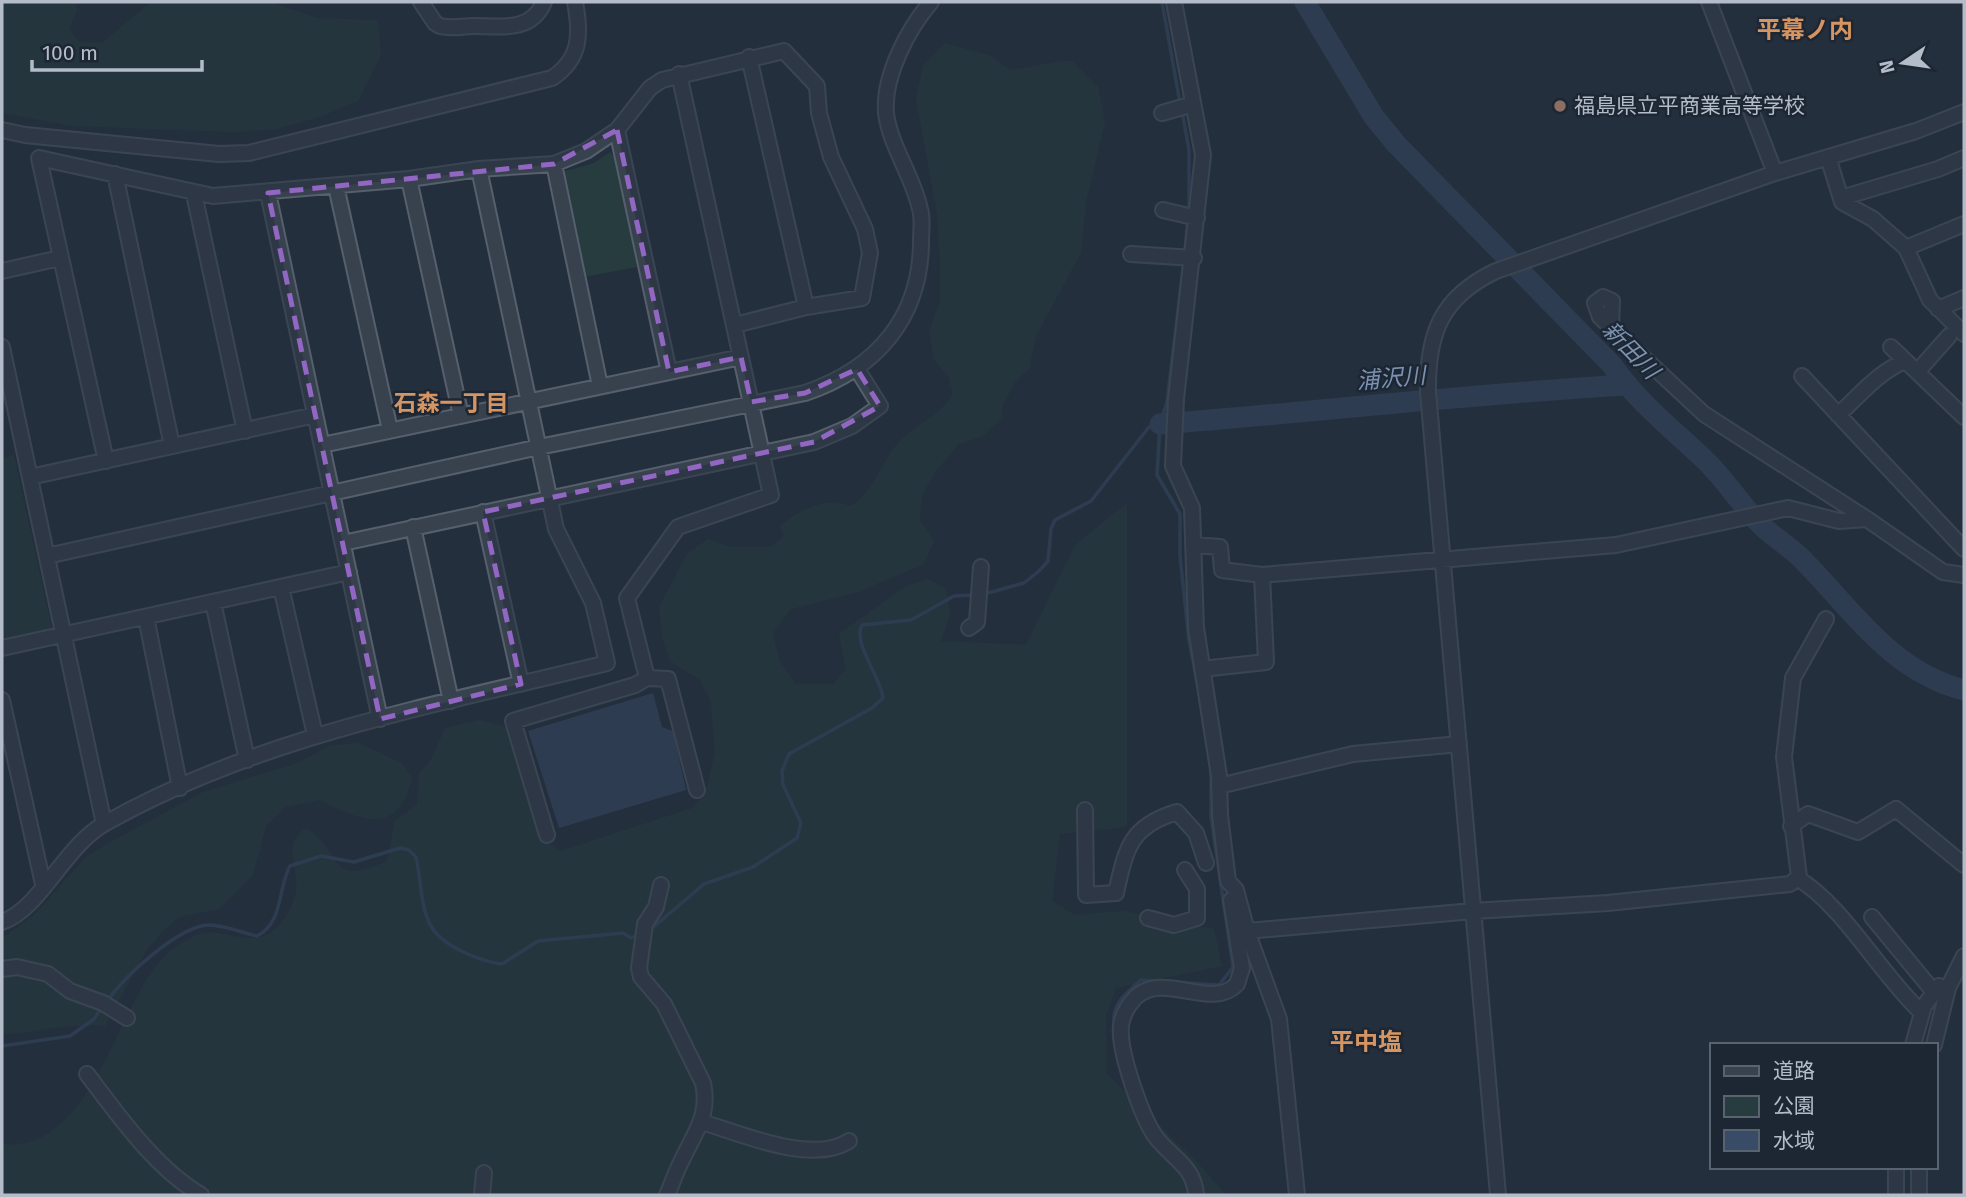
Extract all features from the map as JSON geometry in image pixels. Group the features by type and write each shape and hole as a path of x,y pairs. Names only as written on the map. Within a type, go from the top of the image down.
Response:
{"street":[{"path":"421,2 440,26 496,29 523,23 533,17 544,2"},
{"path":"2,130 25,135 219,154 249,153 552,78 573,60 579,43 575,2"},
{"path":"47,556 539,447 805,393 835,383 858,369 876,354 905,315 919,278 921,211 886,111 893,74 906,41 931,2"},
{"path":"1174,2 1203,155 1173,466 1192,508 1196,628 1219,786 1225,859 1242,968 1237,984 1225,992 1159,987 1147,990 1130,1004 1121,1027 1127,1061 1149,1124 1160,1142 1190,1172 1196,1195"},
{"path":"1709,2 1775,173"},
{"path":"106,461 39,158 194,194 268,193 479,169 554,164 586,151 617,130 650,88 679,74 784,51 817,86 819,113 831,157 865,229 870,253 862,298 806,307 735,325"},
{"path":"750,57 806,307"},
{"path":"647,678 627,598 678,527 771,495 679,74"},
{"path":"1162,113 1194,104"},
{"path":"1497,1195 1429,399 1427,363 1439,320 1468,287 1496,271 1775,173 1916,131 1964,112"},
{"path":"617,130 669,372"},
{"path":"1828,157 1842,202 1873,219 1906,248 1930,300 1957,335 1912,366 1886,372 1838,415"},
{"path":"1841,198 1938,169 1964,158"},
{"path":"554,164 600,387"},
{"path":"2,922 31,902 43,884 89,834 104,824 180,788 315,735 607,663 600,623 556,529 479,169"},
{"path":"115,174 172,446"},
{"path":"409,179 461,416"},
{"path":"336,186 390,430"},
{"path":"268,193 380,719"},
{"path":"194,194 245,431"},
{"path":"1163,210 1198,218"},
{"path":"1906,248 1964,223"},
{"path":"1131,254 1194,258"},
{"path":"2,271 60,258"},
{"path":"1938,309 1964,298"},
{"path":"1611,327 1704,414 1867,519 1942,572 1964,575"},
{"path":"2,347 7,400 30,477 104,824"},
{"path":"1891,347 1964,417"},
{"path":"322,445 741,357"},
{"path":"343,543 814,442 852,426 880,406 858,369"},
{"path":"1802,376 1964,549"},
{"path":"30,477 316,415"},
{"path":"1194,545 1220,547 1222,570 1262,575 1443,557 1616,545 1788,508 1839,521 1867,519"},
{"path":"483,512 521,684"},
{"path":"413,527 451,701"},
{"path":"969,628 976,622 981,567"},
{"path":"2,648 349,572"},
{"path":"1202,669 1266,662 1262,575"},
{"path":"281,587 315,735"},
{"path":"213,602 247,760"},
{"path":"146,617 180,788"},
{"path":"1826,619 1793,678 1784,757 1797,878 1823,896 1883,972 1922,1013"},
{"path":"547,835 513,721 635,685 647,678 668,678 697,790"},
{"path":"2,700 43,884"},
{"path":"1219,786 1353,754 1459,744"},
{"path":"1791,826 1808,814 1858,832 1896,809 1964,865"},
{"path":"1085,810 1086,895 1116,893 1124,859 1137,832 1177,812 1196,833 1206,863"},
{"path":"1148,918 1174,925 1197,918 1197,890 1183,871 1225,859"},
{"path":"1247,931 1473,911 1608,903 1790,884 1797,878"},
{"path":"1228,881 1236,890 1247,931 1279,1019 1297,1195"},
{"path":"661,886 656,906 645,924 639,968 641,977 664,1004 703,1083 706,1111 667,1195"},
{"path":"1872,917 1933,991"},
{"path":"1935,1043 1951,983 1964,956"},
{"path":"2,969 17,967 48,974 70,991 103,1003 127,1018"},
{"path":"1914,1043 1922,1013 1933,991 1951,983"},
{"path":"87,1074 141,1141 181,1181 201,1195"},
{"path":"702,1122 796,1148 829,1150 849,1141"},
{"path":"1896,1169 1896,1195"},
{"path":"1919,1169 1919,1195"},
{"path":"482,1195 484,1173"}],"highlighted area":[{"path":"617,130 669,372 741,357 751,402 805,393 857,369 880,406 814,442 483,512 521,684 380,719 268,193 554,164"}],"green space":[{"path":"2,2 76,2 77,11 69,29 79,42 102,43 151,2 270,2 317,18 378,20 381,55 358,101 320,117 276,129 235,132 73,126 2,113"},
{"path":"945,43 991,56 1010,70 1072,61 1098,87 1105,122 1086,202 1081,253 1036,336 1029,369 1015,382 1003,405 1001,419 983,436 959,444 936,471 922,495 920,520 934,541 924,564 858,592 791,609 773,633 779,660 796,684 833,684 846,669 839,634 905,587 928,579 946,589 950,614 941,641 1026,645 1075,545 1127,503 1127,827 1060,834 1052,900 1074,915 1123,911 1214,929 1222,966 1116,988 1106,1015 1107,1074 1197,1162 1226,1195 2,1195 2,1144 31,1141 56,1128 77,1106 111,1050 139,992 166,956 181,943 199,935 216,933 258,937 273,931 280,924 295,895 293,848 299,834 306,828 345,869 354,871 387,861 395,821 417,805 419,774 432,758 445,728 480,720 504,726 521,752 542,838 561,851 692,808 706,792 715,752 711,702 700,680 670,661 662,637 659,607 687,554 708,539 731,547 770,547 784,536 780,526 796,514 822,504 851,506 867,491 900,441 942,408 953,393 948,376 934,360 929,331 940,302 940,259 937,214 916,99 923,66"},
{"path":"610,152 617,160 637,267 584,277 562,172 594,163"},
{"path":"14,455 52,630 2,641 2,458"},
{"path":"359,743 401,763 412,778 406,797 397,809 388,816 376,819 350,814 320,800 286,807 266,826 253,875 218,909 179,917 163,931 146,951 105,1026 79,1025 2,1034 2,938 33,916 86,857 203,792 298,763 329,746"}],"water":[{"path":"653,693 662,727 673,731 686,790 559,828 528,731"}],"waterway":[{"path":"1162,2 1180,103"},
{"name":"新田川","path":"1305,2 1374,117 1397,145 1612,365 1645,404 1708,463 1760,524 1801,558 1874,636 1914,669 1964,690"},
{"path":"1182,111 1189,150 1189,211"},
{"path":"1185,252 1188,218"},
{"path":"1184,260 1167,402 1160,424 1157,475 1180,514 1180,556 1189,641 1199,691"},
{"name":"浦沢川","path":"1160,424 1626,385"},
{"path":"984,594 1024,583 1039,571 1048,561 1051,529 1055,520 1091,501 1149,427 1160,424"},
{"path":"650,930 704,884 753,867 797,838 801,823 783,785 782,771 789,754 872,708 883,698 861,641 862,625 911,620 954,596 976,595"},
{"path":"1115,1029 1116,1007 1141,980 1219,985 1233,967 1211,817 1211,771"},
{"path":"107,1001 153,954 182,934 209,925 257,936 266,930 276,914 290,866 321,856 354,862 400,848 409,850 416,857 423,901 431,926 444,940 463,952 493,962 502,964 538,941 623,933 631,938 640,934"},
{"path":"2,1046 70,1036 94,1019 102,1007"}],"place":[{"name":"福島県立平商業高等学校","path":"1560,106"}],"district":[{"name":"平幕ノ内","path":"1805,30"},
{"name":"石森一丁目","path":"451,403"},
{"name":"平中塩","path":"1366,1042"}]}
